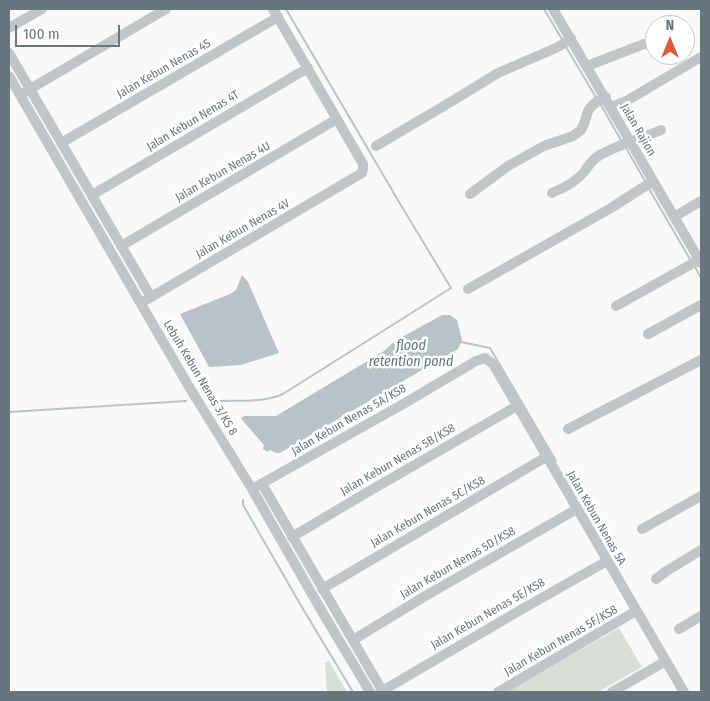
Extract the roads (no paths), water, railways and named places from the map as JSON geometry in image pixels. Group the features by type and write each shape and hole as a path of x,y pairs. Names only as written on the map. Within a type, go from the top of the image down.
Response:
{"street":[{"path":"9,28 42,9"},
{"path":"20,95 166,9"},
{"name":"Jalan Rajion","path":"553,9 566,42 587,66 601,100 619,104 626,144 650,184 679,214 697,260"},
{"path":"276,13 337,119"},
{"name":"Jalan Kebun Nenas 4S","path":"61,143 276,13"},
{"path":"376,146 498,73 566,42"},
{"path":"587,66 644,44"},
{"path":"9,53 151,297"},
{"path":"619,104 701,57"},
{"name":"Jalan Kebun Nenas 4T","path":"92,195 308,68"},
{"name":"Lebuh Kebun Nenas 3/KS 8","path":"9,76 140,303 257,487 324,615 370,692"},
{"path":"470,194 508,166 544,146 573,136 581,130 588,111 601,100"},
{"name":"Jalan Kebun Nenas 4V","path":"140,303 362,173 363,164 337,119"},
{"name":"Jalan Kebun Nenas 4U","path":"121,246 337,119"},
{"path":"552,193 576,180 597,157 660,130"},
{"path":"468,289 650,184"},
{"path":"679,214 701,201"},
{"path":"616,306 697,260"},
{"path":"648,334 701,305"},
{"name":"Jalan Kebun Nenas 5A/KS8","path":"257,487 476,361 486,358"},
{"name":"Jalan Kebun Nenas 5A","path":"486,358 493,364 684,692"},
{"path":"568,429 701,360"},
{"name":"Jalan Kebun Nenas 5B/KS8","path":"292,537 517,406"},
{"name":"Jalan Kebun Nenas 5C/KS8","path":"322,589 546,457"},
{"path":"257,487 292,537 382,692"},
{"path":"642,529 701,496"},
{"name":"Jalan Kebun Nenas 5D/KS8","path":"353,640 577,509"},
{"path":"656,579 701,550"},
{"name":"Jalan Kebun Nenas 5E/KS8","path":"382,692 607,560"},
{"name":"Jalan Kebun Nenas 5F/KS8","path":"498,692 636,611"},
{"path":"679,629 701,616"},
{"path":"612,692 666,661"}],"water":[{"path":"242,275 248,282 279,353 241,365 209,367 180,314 230,294 236,290"},
{"name":"flood retention pond","path":"442,315 450,315 457,320 462,340 458,349 280,453 270,450 268,452 263,449 264,445 241,418 244,416 276,416 384,351 395,341"}],"waterway":[{"path":"215,401 258,400 283,394 451,288 286,9"},
{"path":"544,9 563,41"},
{"path":"566,47 597,99"},
{"path":"601,105 622,142"},
{"path":"626,148 645,181"},
{"path":"648,187 691,261"},
{"path":"695,267 701,278"},
{"path":"461,342 490,348 556,461"},
{"path":"9,412 186,401"},
{"path":"243,500 243,505 353,692"}]}
